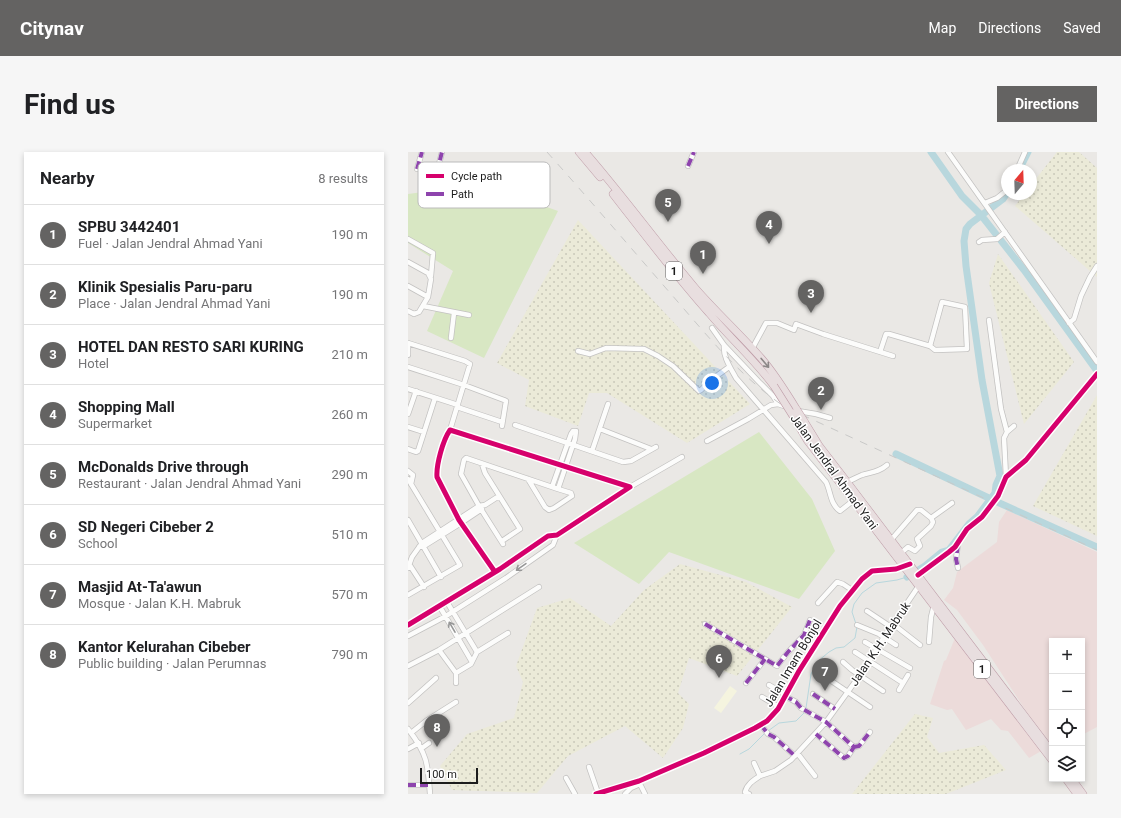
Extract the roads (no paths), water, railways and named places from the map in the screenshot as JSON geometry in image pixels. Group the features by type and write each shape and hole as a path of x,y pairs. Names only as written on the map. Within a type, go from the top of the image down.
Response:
{"highway":[{"name":"Jalan Jendral Ahmad Yani","path":"579,152 709,314 755,362 774,386 807,440 914,574 1049,748"},
{"name":"Jalan Jendral Ahmad Yani","path":"586,152 712,308 770,369 820,447 901,553 934,605 1049,756"},
{"path":"1068,782 1077,794"},
{"path":"1074,782 1084,794"}],"street":[{"path":"419,162 422,152"},
{"path":"440,162 442,152"},
{"path":"688,166 694,152"},
{"path":"948,152 1097,362"},
{"path":"1020,164 1025,152"},
{"path":"985,203 1001,195"},
{"path":"979,242 982,240 999,237 1005,232"},
{"path":"408,239 433,253 428,297 424,306 417,314 408,311"},
{"path":"408,262 431,276"},
{"path":"1069,323 1074,319 1090,277 1097,266"},
{"path":"408,286 428,297"},
{"path":"880,352 886,334 930,346 935,350 967,349 965,306 942,302 930,346"},
{"path":"424,306 469,315"},
{"path":"451,338 454,312"},
{"path":"989,320 1001,409 1007,432"},
{"path":"752,349 766,323 771,322 794,330 796,324 893,356"},
{"path":"712,328 724,345 773,396 778,404"},
{"path":"408,355 408,343 469,363 470,366 458,406 436,470 438,482 460,521 494,572"},
{"path":"724,345 724,354 729,367 736,378 826,482 832,502 840,511 854,500"},
{"path":"578,351 590,354 606,348 644,350 658,356 673,366 699,391 729,367"},
{"path":"408,367 464,385 506,401 502,424 408,388"},
{"path":"1006,477 1026,460 1097,375"},
{"path":"408,414 416,391"},
{"path":"408,449 417,452 435,398"},
{"path":"592,451 608,404"},
{"path":"707,441 771,405 778,404 801,412 830,418"},
{"path":"516,425 626,462 656,447"},
{"path":"914,574 949,552 958,543 967,529 986,514 998,496 1006,477 1004,438 1007,432 1014,426"},
{"path":"408,427 424,432"},
{"path":"600,429 651,449"},
{"path":"450,430 630,487"},
{"path":"552,487 560,464 571,443"},
{"path":"558,489 566,466 571,443"},
{"path":"408,625 489,576 548,536 557,535 630,487 682,457"},
{"path":"482,464 485,473 498,496 520,530 502,543 480,508 461,472 465,458 571,493 572,496 549,510 545,507 528,479"},
{"path":"846,482 875,472 887,465"},
{"path":"408,471 413,475 411,484"},
{"path":"408,479 460,566 408,595"},
{"path":"424,587 409,566 422,545 498,496"},
{"path":"931,518 952,503"},
{"path":"891,540 917,510 921,510 931,518 933,521 931,526 917,539 920,546 919,548 915,551 908,547 901,553"},
{"path":"408,520 410,529 422,545 441,576"},
{"path":"408,636 446,616 506,578 553,545 557,535"},
{"path":"548,536 553,545"},
{"path":"958,543 956,559 958,568"},
{"path":"500,569 506,578"},
{"name":"Jalan Imam Bonjol","path":"597,794 639,782 704,753 761,725 776,713 840,606 862,579 872,571 914,574"},
{"name":"Jalan K.H. Mabruk","path":"760,776 775,771 796,755 826,722 860,675 892,626 914,574"},
{"path":"489,576 494,585"},
{"path":"818,603 837,582 852,590"},
{"path":"408,666 459,638 538,587"},
{"path":"447,602 477,652"},
{"path":"930,642 931,617 934,605"},
{"path":"440,606 472,662"},
{"path":"867,611 892,626 920,646"},
{"path":"705,624 777,666 802,638 810,620"},
{"path":"856,625 884,637 896,645"},
{"path":"456,673 471,664 477,652 508,633"},
{"path":"802,638 814,648"},
{"path":"865,642 910,668"},
{"path":"439,650 456,673 456,683"},
{"path":"855,652 903,683"},
{"path":"746,683 765,660"},
{"path":"843,662 882,691"},
{"path":"899,690 908,674"},
{"path":"408,702 436,678"},
{"path":"827,678 870,707"},
{"path":"769,685 796,702 801,708 826,722 854,747"},
{"path":"813,694 835,709"},
{"path":"762,697 779,707"},
{"path":"430,794 426,760 422,748 410,731 456,702"},
{"path":"426,721 434,730"},
{"path":"761,725 767,733 774,736 796,755 815,776"},
{"path":"816,734 845,758 854,747 859,746 870,732"},
{"path":"408,749 419,743"},
{"path":"422,748 429,743"},
{"path":"749,794 746,792 748,786 760,776 754,763"},
{"path":"589,767 597,794"},
{"path":"566,778 575,794"},
{"path":"625,794 639,782 645,794"},
{"path":"408,785 429,784"}],"waterway":[{"path":"931,152 962,196 981,215 1024,270 1097,371"},
{"path":"1022,164 1028,152"},
{"path":"907,577 925,566 942,552 949,550 995,493 996,485 1000,476 982,380 966,266 964,241 966,229 970,224 1002,200"},
{"path":"896,454 993,500"},
{"path":"995,501 1097,547"},
{"path":"856,624 852,612 854,604 862,593 876,583 907,577"},
{"path":"806,708 811,674 818,661 829,652 836,648 844,647 855,638 857,627"},
{"path":"768,731 779,723 796,721 804,713"},
{"path":"740,754 749,749 765,733"}],"railway":[{"path":"547,152 724,354 738,369 785,407 1097,550"}],"place":[{"name":"McDonalds Drive through","path":"668,222"},
{"name":"Shopping Mall","path":"769,244"},
{"name":"SPBU 3442401","path":"703,274"},
{"name":"HOTEL DAN RESTO SARI KURING","path":"811,313"},
{"name":"Klinik Spesialis Paru-paru","path":"821,410"},
{"name":"SD Negeri Cibeber 2","path":"719,678"},
{"name":"Masjid At-Ta'awun","path":"825,691"},
{"name":"Kantor Kelurahan Cibeber","path":"437,747"}]}
